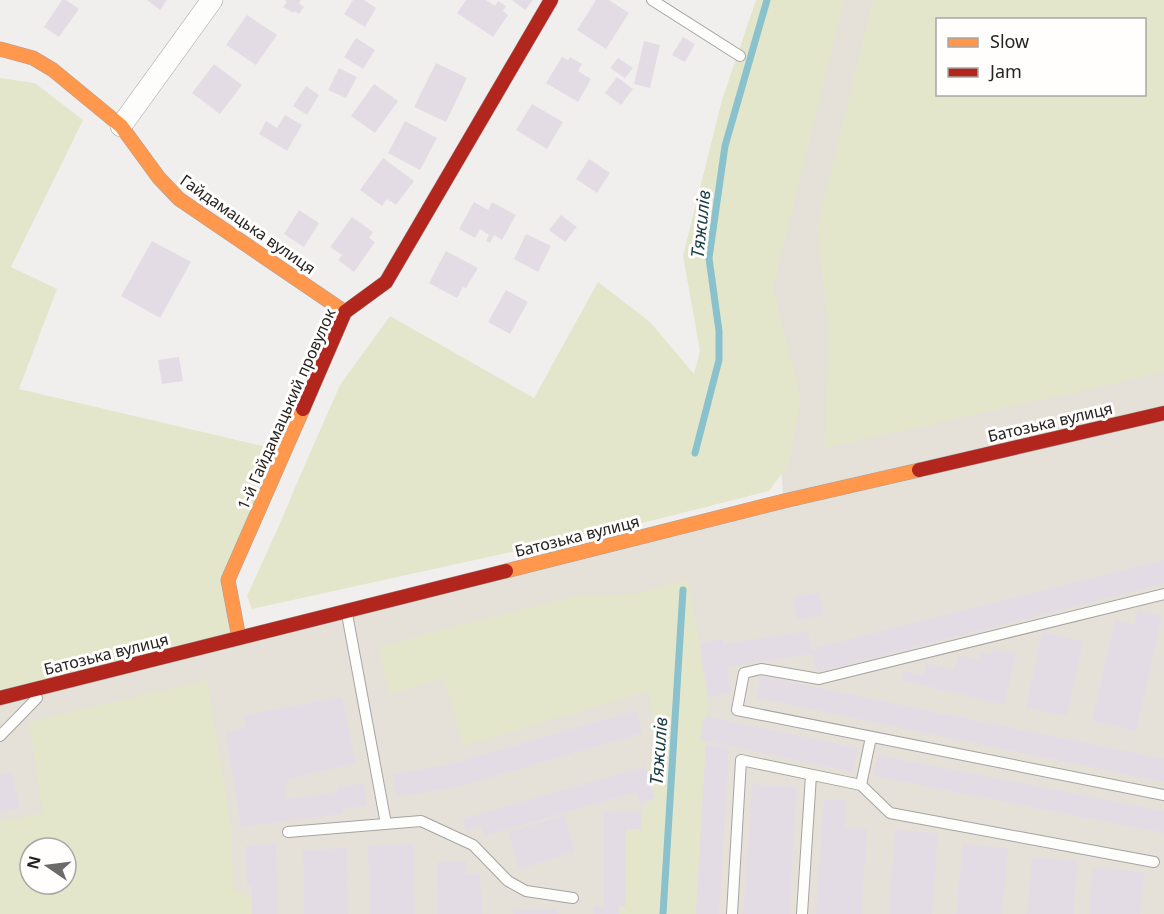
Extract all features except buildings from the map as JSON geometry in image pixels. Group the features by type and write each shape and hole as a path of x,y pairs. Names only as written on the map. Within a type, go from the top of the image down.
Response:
{"street":[{"path":"121,126 212,0"},
{"name":"1-й Гайдамацький провулок","path":"239,638 228,580 345,312 386,282 551,0"},
{"name":"Гайдамацька вулиця","path":"0,50 33,58 53,70 121,126 159,178 179,199 345,312"},
{"name":"Батозька вулиця","path":"0,698 784,501 1164,413"}],"lane":[{"path":"652,0 740,56"},
{"path":"1164,594 819,679 761,669 744,673 737,710 1164,795"},
{"path":"346,611 386,824"},
{"path":"0,736 50,685"},
{"path":"861,785 871,737"},
{"path":"732,914 741,759 861,785 890,813 1154,861"},
{"path":"802,914 811,775"},
{"path":"288,832 421,821 473,845 508,881 526,891 573,898"}],"shaded area":[{"path":"835,0 1164,0 1164,914 0,914 0,698 783,499 772,276"}],"green space":[{"path":"756,0 844,0 773,288 801,398 789,464 769,491 638,524 252,609 247,596 340,385 390,316 534,398 598,282 650,322 694,374 700,351 683,256 722,100"},
{"path":"873,0 1164,0 1164,372 825,448 828,325 817,228"},
{"path":"0,78 35,83 83,120 11,267 57,289 19,389 284,451 228,580 239,638 0,697"},
{"path":"688,580 708,697 696,914 619,914 619,906 626,906 626,829 641,829 641,811 655,798 646,766 662,760 648,691 463,746 444,678 390,694 378,648 576,596 635,594"},
{"path":"207,680 231,826 233,888 253,900 252,914 0,914 0,822 43,813 29,722"}],"waterway":[{"name":"Тяжилів","path":"695,453 719,360 719,331 709,258 725,146 767,0"},
{"name":"Тяжилів","path":"663,914 683,590"}],"traffic: slow":[{"path":"0,49 33,58 53,70 121,126 159,178 179,199 345,312"},
{"path":"239,638 228,580 303,409"},
{"path":"506,571 784,501 919,470"}],"traffic: jam":[{"path":"303,409 345,312 386,282 551,0"},
{"path":"919,470 1164,413"},
{"path":"0,698 506,571"}]}
